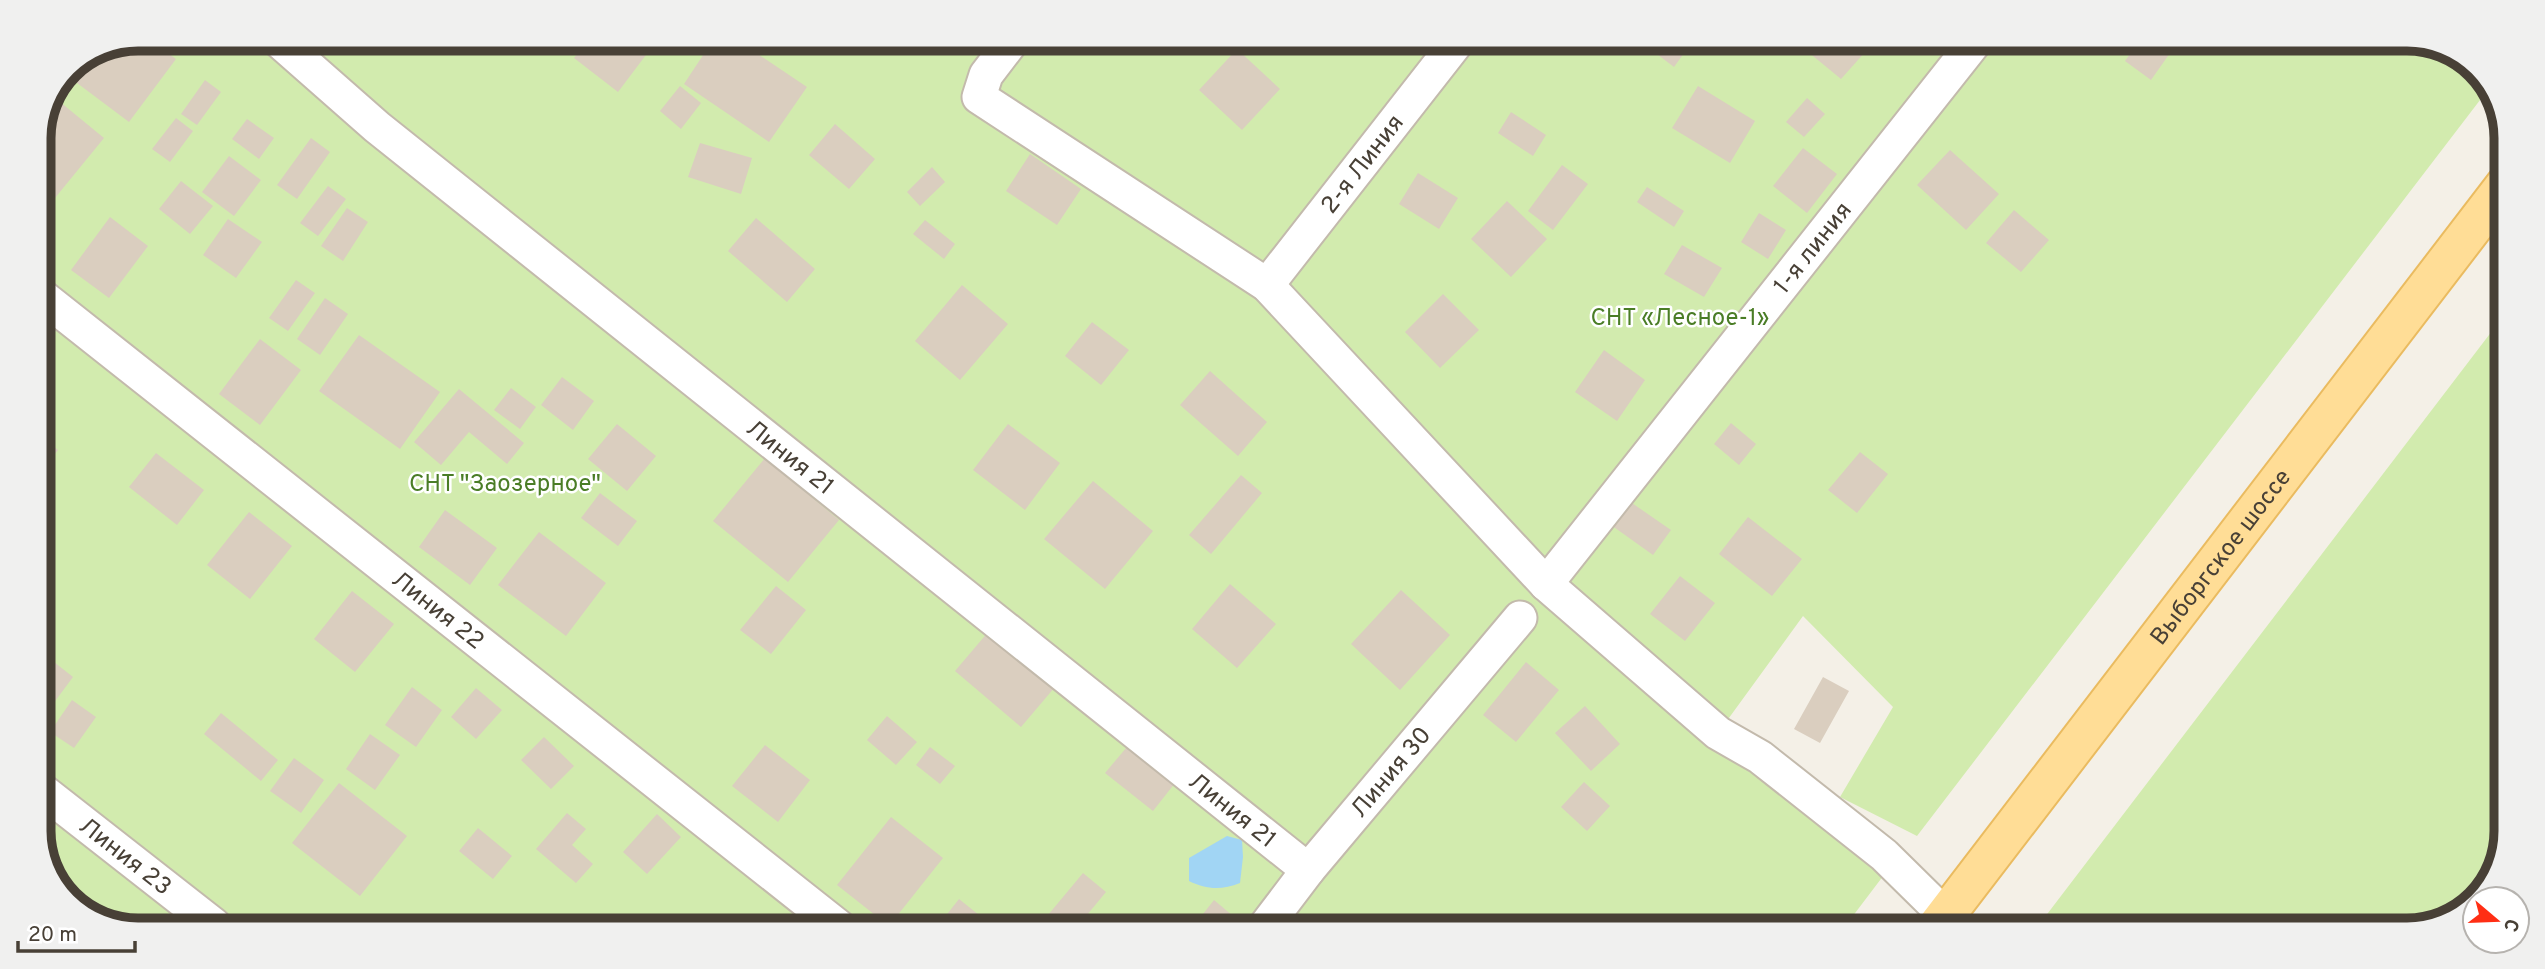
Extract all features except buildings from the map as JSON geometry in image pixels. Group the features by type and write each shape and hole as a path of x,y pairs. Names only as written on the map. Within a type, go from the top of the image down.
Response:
{"main road":[{"name":"Выборгское шоссе","path":"1945,918 2494,200"}],"street":[{"name":"Линия 21","path":"291,51 388,136 1308,870"},
{"path":"1004,51 986,75 979,97 1267,285 1546,584 1718,733 1760,757 1884,855 1937,918"},
{"name":"2-я Линия","path":"1267,285 1450,51"},
{"name":"1-я линия","path":"1546,584 1968,51"},
{"name":"Линия 22","path":"51,303 828,918"},
{"name":"Линия 30","path":"1272,918 1308,870 1520,618"},
{"name":"Линия 23","path":"51,797 205,918"}],"green space":[{"name":"СНТ \"Заозерное\"","path":"138,51 2419,51 2435,55 2460,69 2484,95 1917,836 1840,797 1893,707 1803,616 1718,733 1893,863 1851,918 126,918 110,914 94,907 76,893 62,875 55,859 51,837 51,138 57,104 65,89 89,65 121,52"},
{"path":"2494,328 2493,848 2476,885 2461,885 2461,899 2435,914 2407,918 2044,918"}],"water":[{"path":"1227,836 1242,840 1240,883 1214,888 1189,881 1189,858"}],"park label":[{"name":"СНТ «Лесное-1»","path":"1680,317"}]}
